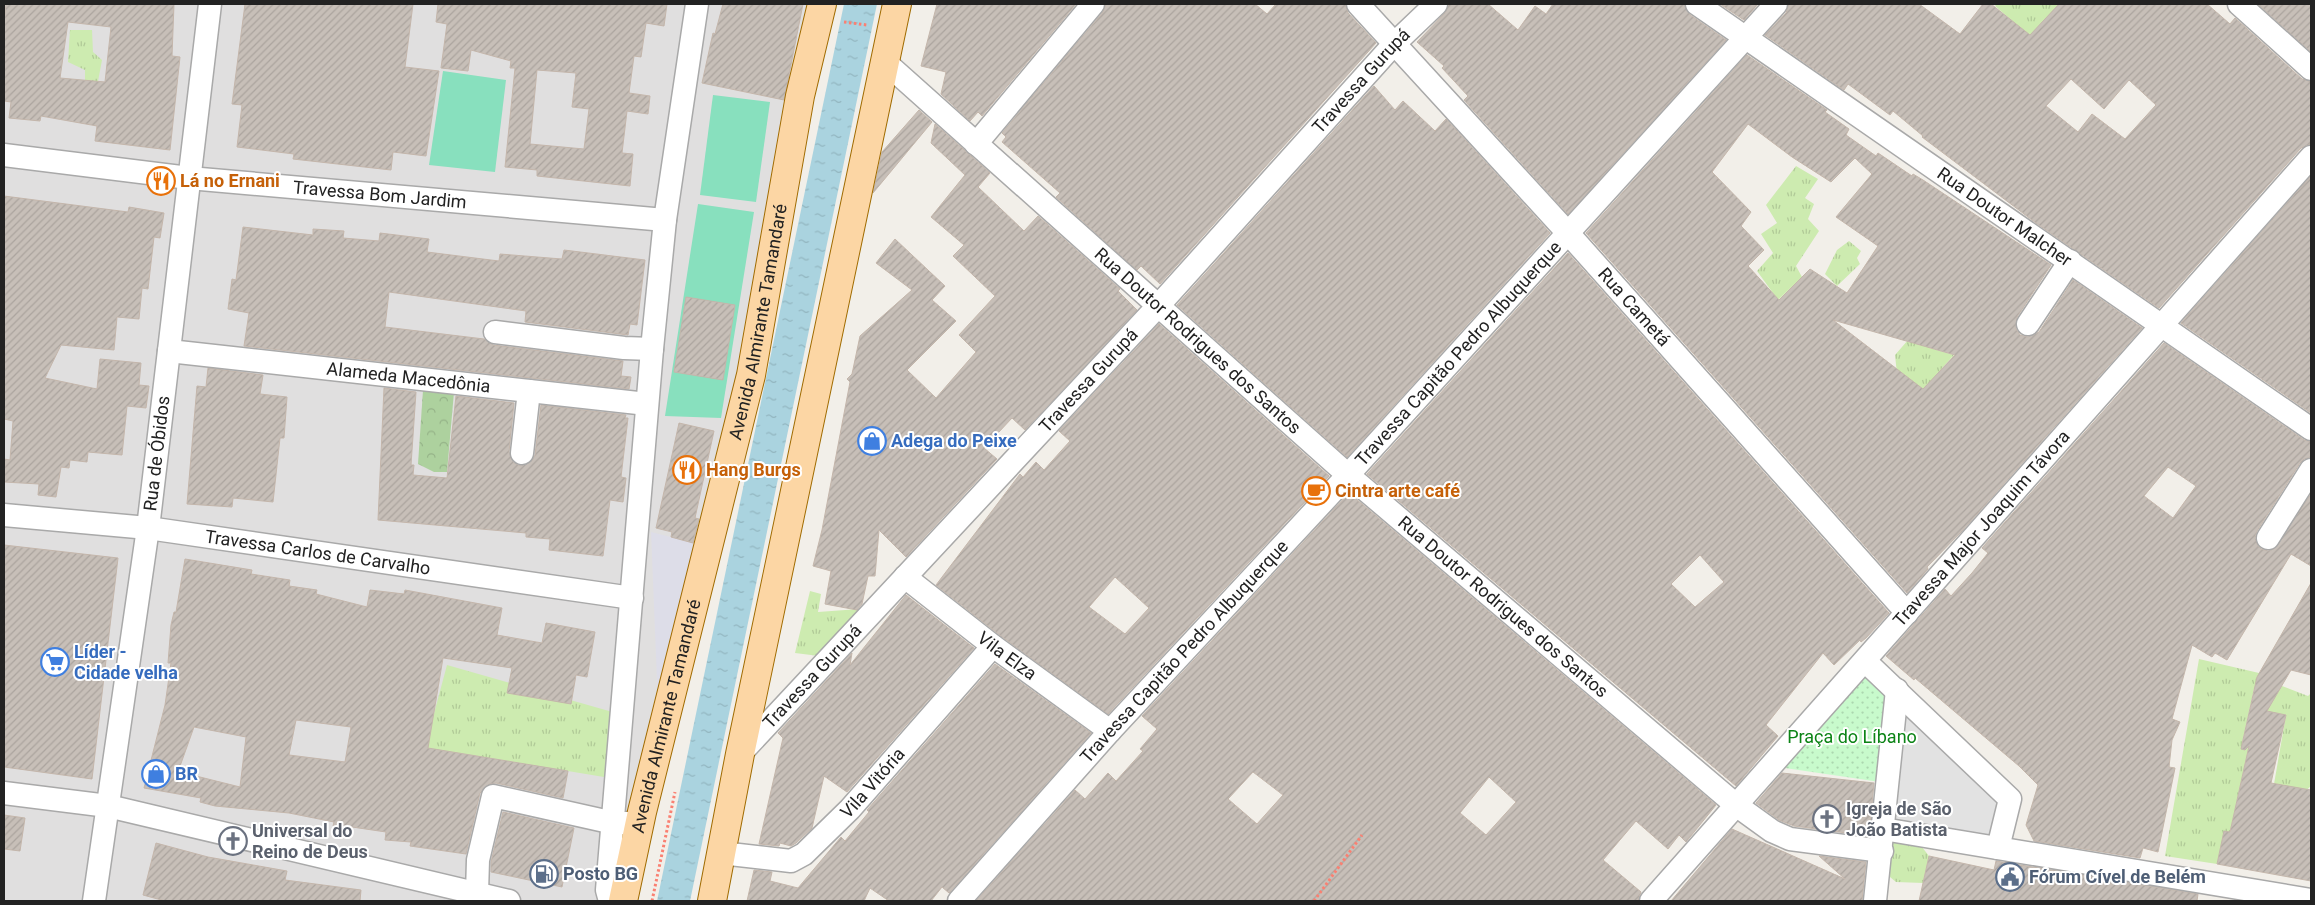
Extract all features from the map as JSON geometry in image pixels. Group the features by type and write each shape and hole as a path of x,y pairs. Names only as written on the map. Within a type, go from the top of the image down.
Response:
{"main road":[{"path":"712,901 740,754 897,4"},
{"name":"Avenida Almirante Tamandaré","path":"623,901 627,823 751,375 800,96 829,12"}],"street":[{"name":"Rua de Óbidos","path":"94,901 148,528 210,4"},
{"name":"Avenida Almirante Tamandaré","path":"610,901 607,890 627,823 632,598 652,349 665,220 697,4"},
{"path":"976,144 1093,4"},
{"name":"Rua Cametá","path":"1358,4 1567,232 1908,612"},
{"name":"Travessa Gurupá","path":"740,754 1159,305 1394,44 1436,4"},
{"name":"Rua Doutor Malcher","path":"1697,4 2311,429"},
{"name":"Travessa Capitão Pedro Albuquerque","path":"959,901 1110,731 1348,475 1776,4"},
{"path":"2239,4 2311,69"},
{"name":"Rua Doutor Rodrigues dos Santos","path":"885,62 1348,475 1736,805 1764,826 1790,839 1882,840 1998,848 2311,900"},
{"name":"Travessa Bom Jardim","path":"4,155 188,178 665,220"},
{"name":"Travessa Major Joaquim Távora","path":"1651,901 2311,157"},
{"path":"2028,324 2070,262"},
{"path":"495,332 624,348 652,349"},
{"name":"Alameda Macedônia","path":"169,351 647,404"},
{"path":"522,453 529,391"},
{"path":"2268,538 2311,470"},
{"name":"Travessa Carlos de Carvalho","path":"4,516 148,528 632,598"},
{"name":"Vila Elza","path":"905,577 994,646 1110,731"},
{"name":"Vila Vitória","path":"721,853 791,861 804,854 850,809 994,646"},
{"path":"1865,661 2010,799 1998,848"},
{"path":"1875,901 1897,690"},
{"path":"4,793 108,806 510,901"},
{"path":"476,893 478,860 493,796 627,823"}],"path":[{"path":"829,12 870,26"},
{"path":"1314,901 1362,835"}],"shaded area":[{"path":"4,4 822,4 623,901 4,901"},
{"path":"651,532 698,544 658,706"},
{"path":"1903,697 2008,801 1996,842 1888,829"}],"green space":[{"path":"1997,4 2060,4 2034,33 2021,44 2005,27 2010,19 1995,6"},
{"path":"70,30 92,30 93,52 102,60 96,92 85,92 85,70 68,62"},
{"path":"443,71 506,80 495,172 429,165"},
{"path":"713,95 770,102 756,202 700,195"},
{"path":"1796,166 1818,179 1805,198 1814,204 1808,219 1819,231 1796,266 1802,277 1778,300 1757,271 1773,253 1761,234 1777,223 1766,205"},
{"path":"698,204 754,212 721,418 665,416"},
{"path":"1849,241 1861,251 1857,258 1860,264 1837,286 1825,274 1837,250"},
{"path":"1922,324 1930,348 1954,355 1936,375 1946,386 1931,398 1897,374 1895,355"},
{"path":"423,390 454,392 447,472 434,472 418,464"},
{"path":"810,591 821,594 818,612 859,609 819,656 795,653"},
{"path":"2199,659 2259,673 2282,686 2308,696 2311,693 2311,786 2290,805 2274,784 2286,715 2265,711 2269,692 2254,689 2242,744 2249,746 2230,832 2224,832 2217,864 2165,856"},
{"name":"Praça do Líbano","path":"1865,661 1899,693 1887,783 1771,766"},
{"path":"447,665 616,713 616,779 459,753 421,762"},
{"path":"1889,836 1918,842 1929,856 1923,883 1896,882 1884,872"}],"water":[{"path":"844,4 877,4 690,901 657,901"}],"building":[{"path":"6,4 174,4 172,56 180,57 170,150 95,141 97,126 41,116 40,121 9,118 11,102 4,101 4,21","holes":["68,22 111,27 105,82 60,78"]},
{"path":"245,4 413,4 405,67 439,71 426,156 393,152 391,170 293,159 294,154 237,147 242,105 232,104"},
{"path":"438,4 667,4 664,26 646,23 641,57 634,56 629,93 650,96 648,114 627,111 622,153 633,154 630,186 537,176 537,170 505,167 515,68 510,68 511,61 471,50 468,71 441,68 447,24 436,22","holes":["537,70 576,73 572,107 589,109 584,149 530,144"]},
{"path":"723,4 803,4 784,100 702,83 713,33 715,34"},
{"path":"937,4 1076,4 982,116 978,112 970,121 941,94 946,72 921,66"},
{"path":"1106,4 1255,4 1267,14 1276,4 1345,4 1348,13 1376,43 1160,284 1141,266 1137,270 1056,197 1060,193 1002,142 1006,137 1002,133 1103,12"},
{"path":"1449,4 1488,4 1518,30 1535,6 1546,14 1553,4 1684,4 1690,15 1726,40 1568,214 1464,100 1468,96 1442,68 1444,66 1417,42 1445,13"},
{"path":"1720,4 1758,4 1744,20"},
{"path":"1789,4 1919,4 1960,34 1983,4 1991,4 2030,35 2059,4 2207,4 2230,24 2235,18 2302,79 2311,82 2311,144 2301,148 2159,308 2036,223 1922,137 1893,111 1890,115 1848,84 1844,90 1765,35 1786,13","holes":["2071,79 2104,109 2129,80 2156,105 2125,139 2092,114 2078,132 2046,106"]},
{"path":"2258,4 2311,4 2311,52"},
{"path":"1747,55 1827,110 1825,112 1849,129 1846,135 1876,156 1878,153 1912,176 1913,174 1923,180 2051,265 2017,317 2016,329 2020,335 2028,337 2039,332 2073,280 2142,328 1962,531 1927,567 1928,569 1907,593 1586,233","holes":["1748,124 1792,157 1831,182 1855,158 1872,174 1836,217 1878,246 1847,293 1810,269 1779,300 1748,266 1764,250 1741,226 1751,212 1712,172","1833,320 1955,355 1923,389"]},
{"path":"1374,86 1395,110 1403,101 1435,131 1446,119 1550,233 1347,457 1177,305"},
{"path":"919,110 932,122 873,193 882,152"},
{"path":"935,124 990,173 978,187 1024,231 1038,216 1120,289 1118,291 1137,310 1025,430 1012,418 984,448 997,459 906,557 879,530 875,576 868,576 862,604 857,610 825,604 831,571 813,566 822,530 850,382 847,379 852,374 860,336 912,290 876,263 895,239 945,286 932,300 956,321 907,370 936,398 976,352 959,335 995,296 953,256 964,245 931,217 965,175 931,143"},
{"path":"2311,176 2311,413 2181,323"},
{"path":"4,196 128,212 129,207 164,213 160,238 154,237 148,289 142,288 139,319 117,317 114,350 61,345 45,378 97,389 100,359 141,363 139,385 149,386 146,408 127,406 122,455 88,452 87,462 70,460 69,468 61,467 56,497 38,495 39,484 4,482 4,459 10,460 13,421 4,419"},
{"path":"243,227 313,235 313,229 344,231 343,238 379,241 380,233 429,239 427,252 499,261 500,254 562,259 564,250 645,260 637,325 630,324 628,335 525,322 526,311 389,292 385,327 484,339 493,345 623,361 621,376 631,377 629,389 244,346 249,313 228,309 232,279 236,280"},
{"path":"1568,253 1889,613 1866,638 1861,642 1860,640 1834,665 1823,653 1766,725 1778,736 1736,786 1367,474","holes":["1700,555 1724,582 1695,607 1671,584"]},
{"path":"686,297 735,305 723,380 674,372"},
{"path":"1159,324 1329,476 1108,714 1001,636 936,585 1020,474 1023,477 1036,462 1044,470 1070,441 1059,431","holes":["1115,577 1149,608 1125,634 1089,607"]},
{"path":"2164,343 2304,440 2311,442 2311,457 2304,459 2300,463 2257,531 2255,538 2261,549 2268,551 2274,549 2311,494 2311,566 2291,554 2227,660 2215,653 2212,657 2192,645 2172,719 2180,722 2172,740 2169,767 2175,768 2158,852 2143,848 2140,858 2034,841 2026,825 2038,785 2019,766 1915,678 1914,680 1886,656 1945,589 1951,596 1972,573 1988,553 1982,548","holes":["2168,467 2196,486 2173,518 2144,496"]},
{"path":"208,368 263,375 260,394 287,397 284,438 280,438 273,502 233,498 232,507 187,504 197,386 206,387"},
{"path":"384,388 416,392 411,465 414,465 413,475 447,478 456,396 514,403 509,452 514,463 521,466 532,461 535,455 541,405 626,415 625,418 628,418 621,477 626,478 623,502 610,500 603,556 549,550 550,539 526,537 526,533 378,520"},
{"name":"Hang Burgs","path":"679,423 714,431 695,518 699,519 693,543 671,537 672,532 656,528"},
{"path":"1349,493 1716,805 1686,842 1679,835 1668,849 1636,821 1603,860 1641,892 1638,901 976,901 1075,790 1085,799 1108,773 1116,781 1143,751 1140,749 1157,729 1142,716","holes":["1253,772 1283,795 1257,824 1228,799","1489,777 1516,802 1486,835 1460,813"]},
{"name":"Líder - Cidade velha","path":"4,545 118,558 92,779 4,767"},
{"path":"185,559 252,570 251,574 290,580 289,586 317,590 316,594 367,607 370,590 404,594 405,590 502,608 497,635 542,643 546,623 595,632 587,677 576,675 571,704 507,693 512,668 443,658 428,748 568,771 563,798 496,783 489,784 480,793 466,854 410,846 411,842 385,840 386,832 352,827 352,830 333,826 334,822 289,813 215,806 200,802 201,798 144,788 165,705 171,663 168,663 171,625 174,612 176,612","holes":["296,720 351,727 345,762 289,755","194,727 246,737 240,787 184,773 185,770 179,769"]},
{"path":"2311,583 2311,675 2291,670 2267,711 2286,715 2271,783 2311,790 2311,881 2217,864 2224,831 2230,832 2249,746 2245,750 2241,749 2257,677"},
{"path":"906,595 974,648 847,792 824,776 812,828 796,843 791,846 780,843 779,846 759,844 783,738 778,733 852,653 850,665"},
{"path":"995,664 1091,733 949,893 942,887 931,901 889,901 870,888 864,901 747,901 754,870 772,872 770,881 798,888 841,837 845,841 869,812 867,810"},
{"name":"Igreja de São João Batista","path":"1782,773 1874,783 1869,836 1794,826 1779,820 1756,803"},
{"path":"503,812 574,828 562,887 491,872 491,862"},
{"path":"4,815 25,818 20,851 4,849"},
{"path":"1732,829 1845,879 1819,856 1866,862 1862,901 1671,901"},
{"path":"156,843 208,857 287,871 285,880 361,890 360,901 165,901 143,895"},
{"name":"Fórum Cível de Belém","path":"1929,856 1994,870 1996,861 2198,894 2197,901 1919,901"}],"place":[{"name":"Lá no Ernani","path":"161,181"},
{"name":"Adega do Peixe","path":"872,441"},
{"name":"Hang Burgs","path":"687,470"},
{"name":"Cintra arte café","path":"1316,491"},
{"name":"Líder - Cidade velha","path":"55,662"},
{"name":"BR","path":"156,774"},
{"name":"Igreja de São João Batista","path":"1827,819"},
{"name":"Universal do Reino de Deus","path":"233,841"},
{"name":"Posto BG","path":"544,874"},
{"name":"Fórum Cível de Belém","path":"2010,877"}]}
